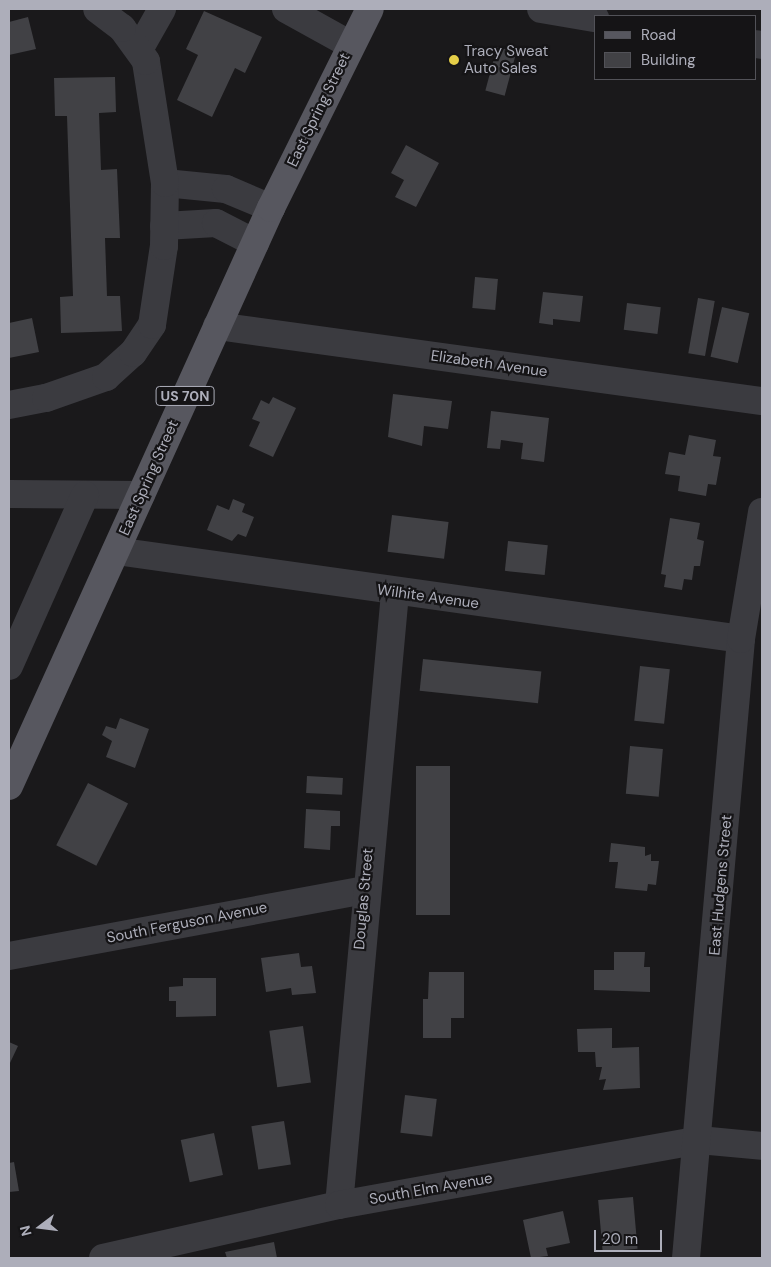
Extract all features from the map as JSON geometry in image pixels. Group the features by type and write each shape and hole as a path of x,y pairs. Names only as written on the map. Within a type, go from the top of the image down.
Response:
{"main road":[{"name":"East Spring Street","path":"9,786 254,243 370,9"}],"street":[{"path":"9,405 46,398 106,377 133,353 152,325 164,226 164,184 140,48 97,9"},
{"path":"140,48 162,9"},
{"path":"286,9 351,45"},
{"path":"541,9 594,18"},
{"path":"164,184 226,189 271,208"},
{"path":"164,226 216,223 254,243"},
{"name":"Elizabeth Avenue","path":"217,326 762,401"},
{"path":"12,501 85,495 141,495"},
{"path":"9,666 85,495"},
{"name":"East Hudgens Street","path":"686,1258 699,1140 741,639 762,517"},
{"name":"Wilhite Avenue","path":"116,551 395,593 741,639"},
{"name":"Douglas Street","path":"339,1205 365,890 395,593"},
{"name":"South Ferguson Avenue","path":"9,956 365,890"},
{"name":"South Elm Avenue","path":"103,1258 339,1205 699,1140 762,1146"}],"building":[{"path":"204,11 262,37 245,73 235,68 212,117 177,100 198,55 186,49"},
{"path":"28,17 36,49 9,55 9,22"},
{"path":"497,47 516,52 505,96 485,90"},
{"path":"115,77 116,112 99,113 101,170 117,169 120,238 105,238 107,296 120,296 122,331 61,333 60,297 73,296 67,116 55,116 54,78"},
{"path":"406,145 439,163 416,207 395,197 404,180 391,173"},
{"path":"475,277 498,279 495,310 472,308"},
{"path":"543,292 583,296 580,322 553,319 553,325 539,323"},
{"path":"698,298 715,301 705,356 688,353"},
{"path":"627,303 661,307 657,334 624,330"},
{"path":"722,307 749,313 738,363 711,357"},
{"path":"32,318 39,352 9,358 9,323"},
{"path":"393,394 452,401 448,429 424,426 422,446 388,437"},
{"path":"273,397 296,408 273,457 249,446 260,422 252,419 261,400 269,404"},
{"path":"491,411 549,418 544,462 521,459 523,443 501,440 500,449 487,448"},
{"path":"689,435 716,440 713,456 721,457 716,485 708,484 706,496 678,491 680,476 665,474 669,452 685,455"},
{"path":"233,499 245,504 242,512 254,517 246,537 238,534 232,541 207,530 217,505 229,510"},
{"path":"392,515 449,522 444,559 387,552"},
{"path":"670,518 700,523 697,539 704,541 700,566 694,566 692,580 684,579 682,590 664,587 666,575 661,574"},
{"path":"508,541 548,545 545,575 505,571"},
{"path":"423,659 541,671 538,703 420,691"},
{"path":"640,666 670,669 664,724 634,721"},
{"path":"120,718 149,729 135,768 106,757 112,741 102,735 106,726 116,729"},
{"path":"630,746 663,749 659,797 626,794"},
{"path":"416,766 450,766 450,915 416,915"},
{"path":"307,776 343,778 342,795 306,793"},
{"path":"88,783 128,803 96,866 56,845"},
{"path":"306,809 340,811 340,826 331,826 330,850 304,848"},
{"path":"611,843 645,847 645,856 651,854 651,861 659,861 656,885 648,884 647,891 615,888 618,862 609,862"},
{"path":"614,952 645,952 644,967 650,967 650,992 594,990 594,970 614,970"},
{"path":"299,953 301,967 312,966 316,993 292,995 291,988 266,992 261,958"},
{"path":"429,972 464,972 464,1018 451,1018 451,1038 423,1038 423,999 428,999"},
{"path":"183,978 216,978 216,1016 176,1017 176,1001 169,1001 169,987 183,986"},
{"path":"303,1026 311,1082 277,1087 269,1031"},
{"path":"612,1028 612,1048 639,1047 640,1088 603,1090 606,1079 599,1080 602,1067 596,1067 595,1052 578,1052 577,1029"},
{"path":"9,1042 18,1046 9,1065"},
{"path":"405,1095 437,1099 432,1137 400,1133"},
{"path":"284,1121 291,1164 258,1170 251,1126"},
{"path":"214,1133 223,1175 190,1182 181,1140"},
{"path":"14,1162 19,1191 9,1192 9,1163"},
{"path":"633,1197 638,1249 603,1252 598,1200"},
{"path":"563,1211 570,1243 546,1248 548,1256 531,1258 523,1220"},
{"path":"274,1242 277,1258 227,1258 225,1252"}],"place":[{"name":"Tracy Sweat Auto Sales","path":"454,60"}]}
